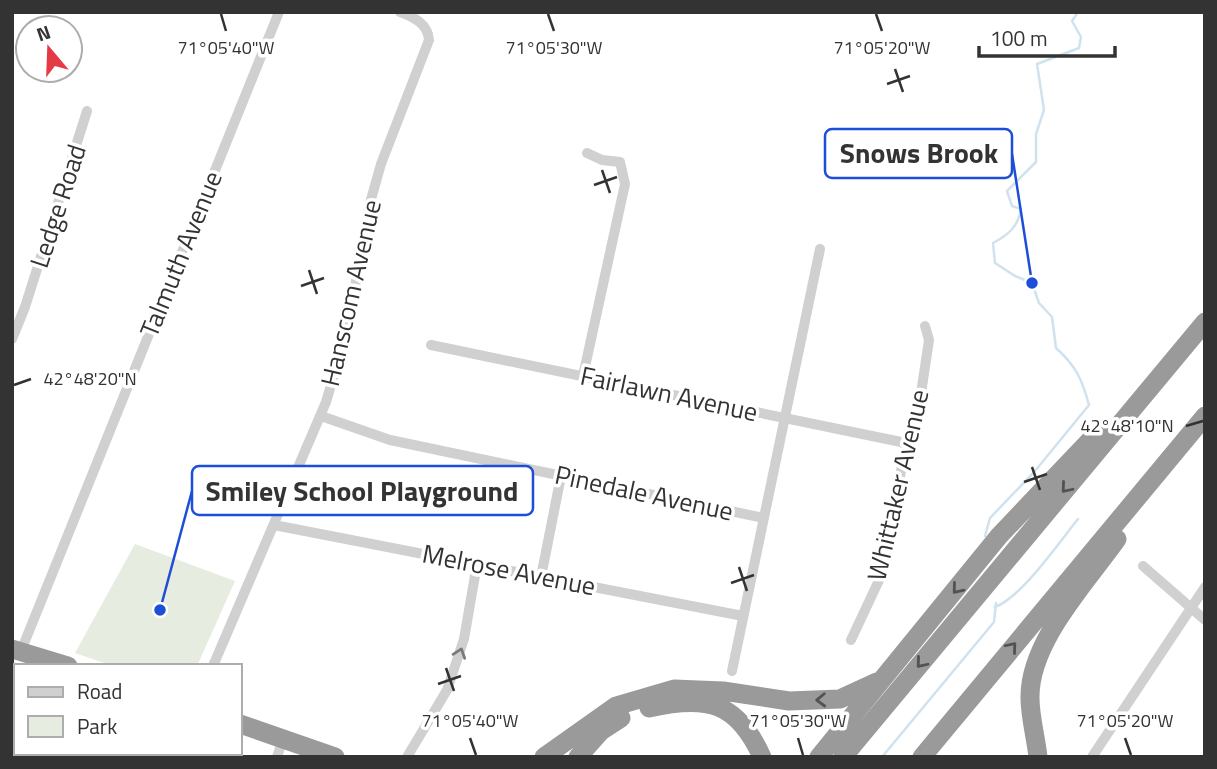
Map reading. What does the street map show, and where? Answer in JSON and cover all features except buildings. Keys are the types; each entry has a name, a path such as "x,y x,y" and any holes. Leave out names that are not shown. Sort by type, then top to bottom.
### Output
{"highway":[{"path":"843,757 1205,321"},
{"path":"819,757 999,536 1188,341"},
{"path":"922,757 1202,419"},
{"path":"1038,757 1030,697 1036,661 1056,624 1202,419"},
{"path":"16,650 62,664"},
{"path":"544,757 616,706 674,689 723,691 789,701 840,699 884,678"},
{"path":"578,757 601,731 622,717 650,707 696,701 718,706 738,717 752,734 762,757"},
{"path":"242,725 280,748 326,755"}],"street":[{"name":"Talmuth Avenue","path":"16,650 279,12"},
{"name":"Hanscom Avenue","path":"214,664 321,416 347,331 370,203 427,45 428,32 420,22 400,12"},
{"name":"Ledge Road","path":"12,339 30,294 88,111"},
{"path":"583,376 625,191 620,162 602,160 587,153"},
{"path":"732,671 820,249"},
{"name":"Whittaker Avenue","path":"851,640 881,576 906,443 919,407 929,341 925,326"},
{"name":"Fairlawn Avenue","path":"431,345 906,443"},
{"name":"Pinedale Avenue","path":"321,416 390,440 764,518"},
{"path":"541,577 561,476"},
{"name":"Melrose Avenue","path":"274,525 743,616"},
{"path":"407,757 447,690 464,639 477,564"},
{"path":"1143,566 1205,620"},
{"path":"1092,757 1205,587"}],"green space":[{"path":"135,544 235,581 198,664 107,664 75,653"}],"waterway":[{"path":"985,536 990,518 1035,471 1089,405 1077,374 1056,348 1052,317 1039,303 1032,283 995,263 993,243 1012,230 1020,215 1021,209 1012,206 1007,191 1036,162 1036,134 1044,110 1037,64 1079,48 1081,37 1072,21 1078,12"},
{"path":"995,607 1005,602 1028,581 1078,519"},
{"path":"882,757 994,622 996,603"}],"place":[{"name":"Snows Brook","path":"1032,283"},
{"name":"Smiley School Playground","path":"160,610"}]}
